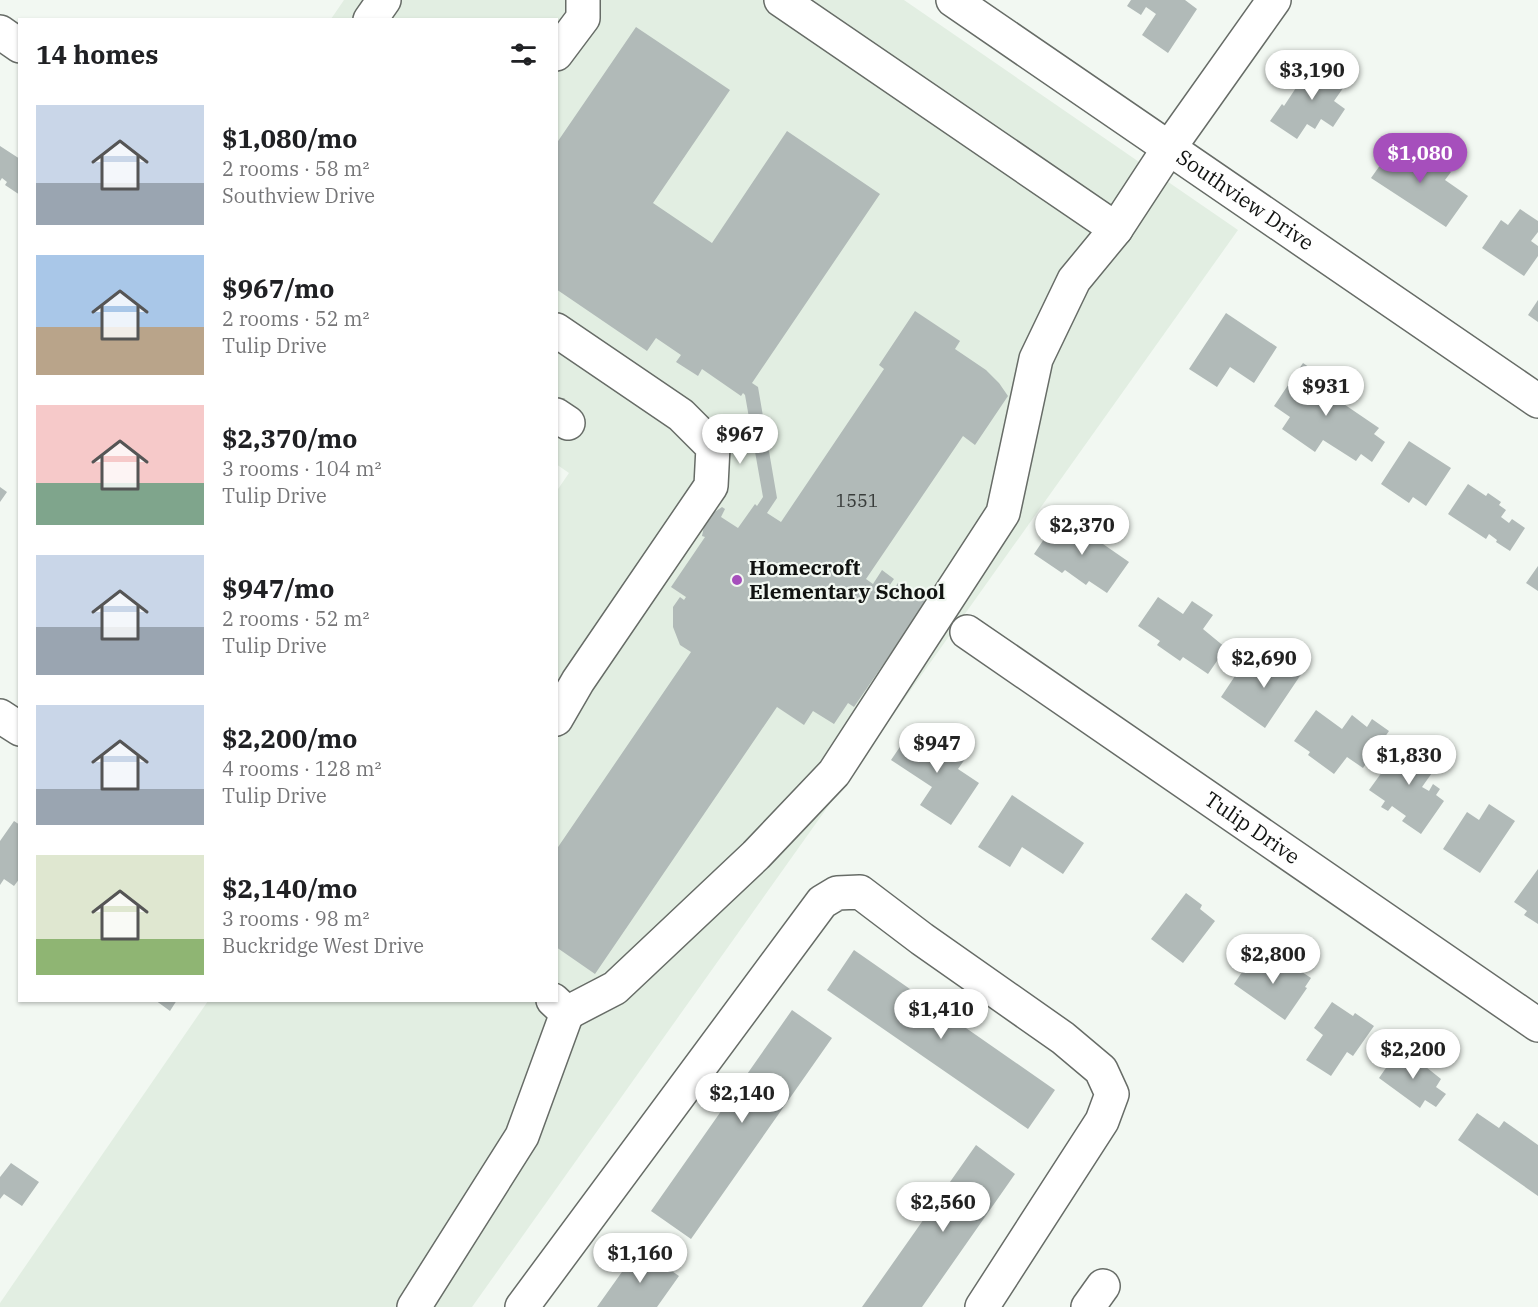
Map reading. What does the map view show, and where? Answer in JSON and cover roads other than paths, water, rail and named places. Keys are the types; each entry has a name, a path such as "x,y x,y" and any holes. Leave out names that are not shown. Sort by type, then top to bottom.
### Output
{"street":[{"path":"371,18 384,0"},
{"path":"558,51 583,18 583,0"},
{"path":"781,0 1116,229"},
{"name":"Southview Drive","path":"953,0 1538,401"},
{"path":"414,1307 522,1136 560,1007 615,988 756,855 834,773 1003,513 1036,359 1074,280 1116,229 1169,148 1274,0"},
{"path":"0,32 18,45"},
{"path":"558,331 681,415 713,447 711,486 578,681 558,716"},
{"name":"Tulip Drive","path":"967,632 1538,1025"},
{"path":"0,716 18,728"},
{"path":"522,1307 822,902 837,893 860,892 922,939 1063,1038 1101,1070 1112,1094 1102,1121 982,1307"}],"place":[{"name":"Homecroft Elementary School","path":"737,580"}]}
